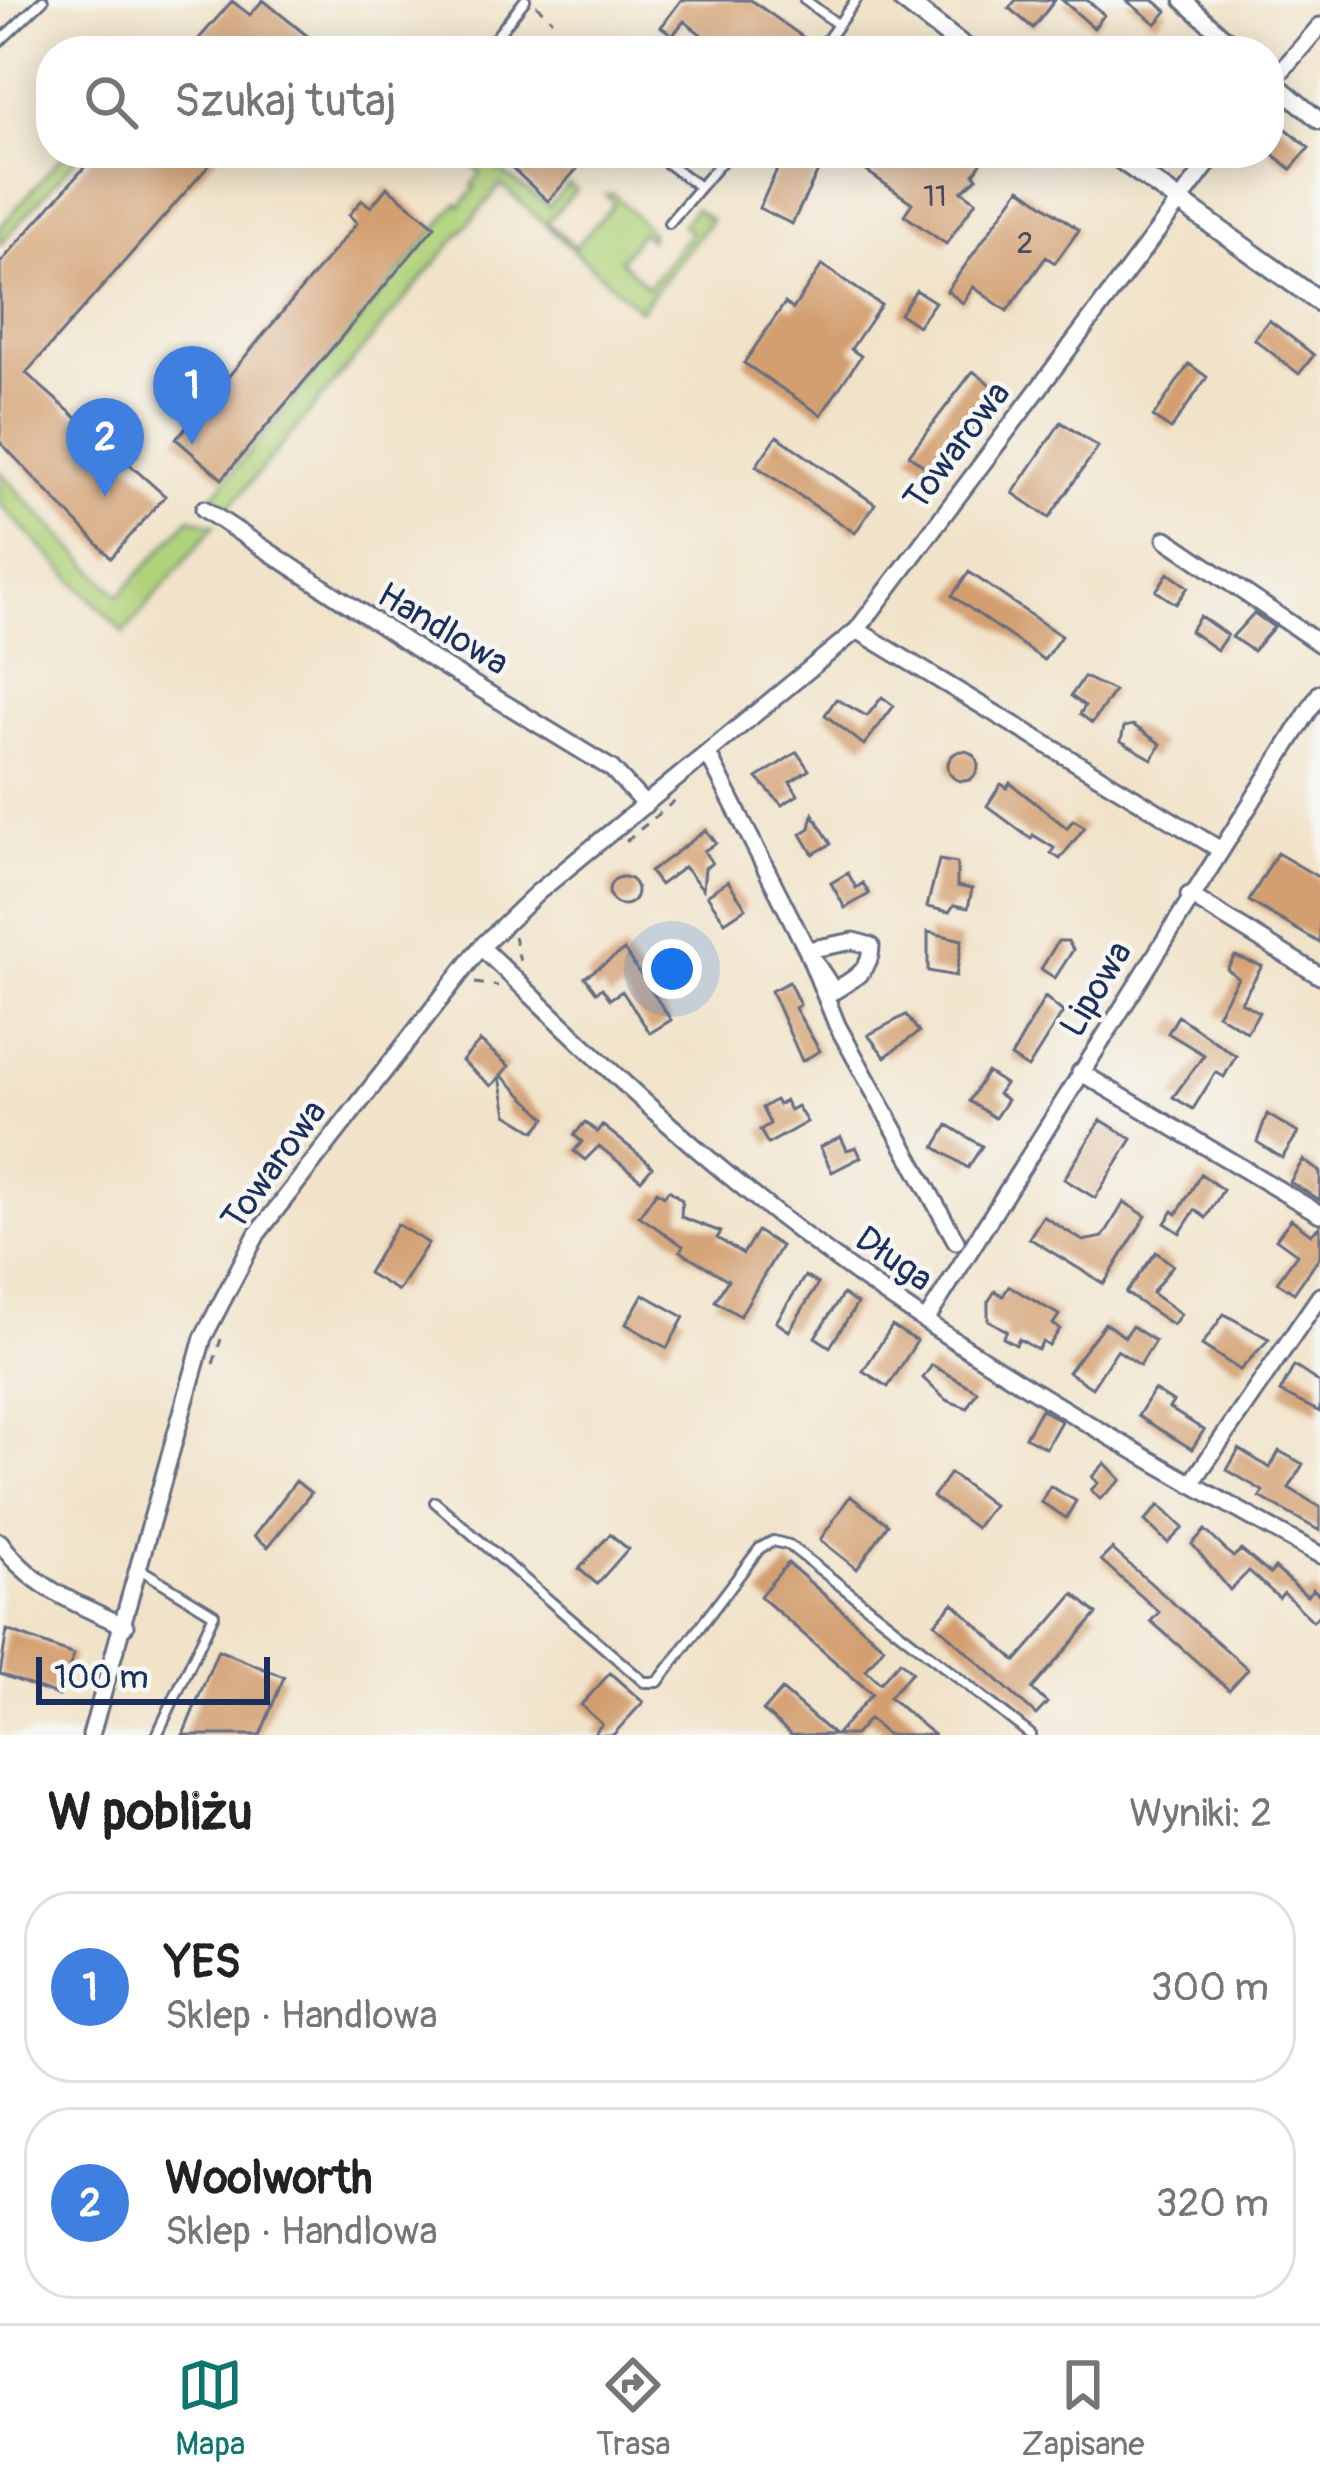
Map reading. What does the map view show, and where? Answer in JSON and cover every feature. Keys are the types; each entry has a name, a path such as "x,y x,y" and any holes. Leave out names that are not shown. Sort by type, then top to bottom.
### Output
{"street":[{"path":"903,0 950,36"},
{"path":"1183,0 1223,36"},
{"path":"1284,66 1320,26"},
{"path":"1284,92 1320,121"},
{"path":"1133,168 1320,302"},
{"name":"Towarowa","path":"91,1735 178,1417 226,1288 257,1234 481,947 537,893 857,631 1204,168"},
{"name":"Handlowa","path":"204,509 435,662 612,769 645,805"},
{"path":"1166,539 1320,644"},
{"path":"857,631 1219,849"},
{"name":"Lipowa","path":"927,1319 1320,693"},
{"path":"709,756 807,950 837,1024 956,1241"},
{"path":"1189,895 1320,976"},
{"name":"Długa","path":"481,947 724,1172 927,1319 1114,1442 1320,1555"},
{"path":"1081,1072 1320,1214"},
{"path":"1191,1484 1320,1296"},
{"path":"0,1542 13,1561 59,1597 124,1626"}],"lane":[{"path":"0,40 43,0"},
{"path":"497,36 528,0"},
{"path":"805,0 837,24"},
{"path":"829,36 856,0"},
{"path":"673,168 700,188"},
{"path":"669,223 675,223 717,168"},
{"path":"435,1502 644,1682 658,1682 760,1548 773,1541 789,1544 1030,1735"},
{"path":"139,1569 214,1614 157,1735"}],"path":[{"path":"528,0 552,20"},
{"path":"622,843 674,805 686,784"},
{"path":"464,988 477,982 496,989 520,963 513,936"},
{"path":"211,1372 224,1327"}],"green space":[{"path":"52,168 68,168 0,245 0,227"},
{"path":"475,168 496,168 549,206 569,184 576,190 547,222 575,247 614,204 606,195 614,194 651,232 650,239 641,232 620,260 648,287 691,232 682,225 695,208 711,220 640,310 501,185 228,509 212,497 457,203 461,206 481,173"},
{"path":"0,472 119,596 190,518 215,525 124,633 0,504"}],"building":[{"path":"263,0 307,36 201,36 232,1 250,15"},
{"path":"681,0 751,0 802,36 703,36 684,21 673,35 661,27"},
{"path":"1016,0 1055,0 1033,28 1009,8"},
{"path":"1062,0 1087,0 1104,15 1094,28"},
{"path":"1126,0 1153,0 1167,11 1156,24"},
{"path":"1284,127 1309,148 1291,169 1284,163"},
{"path":"84,168 207,168 26,373 165,496 111,558 0,442 0,263"},
{"path":"512,168 577,169 548,201"},
{"path":"778,168 820,168 792,224 759,208"},
{"path":"862,168 978,168 977,178 962,191 976,201 946,244 904,215 912,203"},
{"path":"387,187 435,226 222,479 176,439 357,223 349,215 362,200 371,207"},
{"path":"1020,188 1079,230 1055,263 1046,257 1007,311 973,287 963,303 947,291"},
{"path":"822,265 881,305 851,349 861,356 821,415 744,363 785,303 793,309"},
{"path":"916,290 935,302 918,326 900,314"},
{"path":"1269,320 1314,355 1299,374 1254,339"},
{"path":"1189,364 1207,377 1171,429 1153,417"},
{"path":"973,371 1001,393 937,476 909,455"},
{"path":"1061,422 1098,447 1049,518 1013,493"},
{"path":"777,436 875,504 855,533 756,466"},
{"path":"969,572 1061,636 1044,660 952,596"},
{"path":"1168,573 1188,587 1176,604 1156,591"},
{"path":"1254,613 1274,627 1253,651 1232,637"},
{"path":"1200,616 1227,635 1217,650 1190,631"},
{"path":"1084,677 1114,691 1092,723 1080,714 1085,706 1071,696"},
{"path":"882,697 894,706 864,745 825,715 836,699 867,716"},
{"path":"1133,725 1161,744 1152,759 1121,741 1124,727"},
{"path":"963,751 978,766 963,781 948,766"},
{"path":"797,752 809,770 790,782 798,795 782,805 757,778"},
{"path":"1010,783 1067,828 1073,820 1085,827 1060,859 1051,853 1054,848 1033,835 1031,839 987,806 1001,784 1007,788"},
{"path":"813,814 831,844 813,854 801,834 810,828"},
{"path":"706,830 716,843 704,851 712,863 705,868 703,889 684,867 660,885 650,872"},
{"path":"1277,853 1320,878 1320,943 1249,901"},
{"path":"939,860 957,863 957,886 972,889 968,908 954,905 949,912 927,907"},
{"path":"848,873 856,888 863,883 869,894 845,908 831,883"},
{"path":"623,877 633,881 637,891 633,901 623,905 613,901 609,891 613,881"},
{"path":"728,881 746,908 725,922 707,895"},
{"path":"928,932 962,940 956,976 928,971"},
{"path":"1058,941 1068,941 1073,950 1055,978 1041,969"},
{"path":"624,950 671,1020 650,1033 622,991 610,999 602,988 596,992 585,977"},
{"path":"1235,956 1262,966 1241,1002 1259,1012 1247,1032 1217,1014 1238,978 1227,969"},
{"path":"789,982 800,1005 795,1008 820,1051 802,1061 771,991"},
{"path":"1045,997 1063,1012 1028,1068 1011,1057"},
{"path":"906,1015 919,1032 885,1057 868,1035"},
{"path":"1178,1016 1236,1056 1224,1077 1216,1072 1193,1109 1173,1097 1204,1055 1168,1033"},
{"path":"480,1041 509,1066 501,1075 546,1118 535,1131 507,1114 500,1077 491,1086 462,1061"},
{"path":"987,1072 1005,1084 998,1094 1007,1100 995,1118 969,1101"},
{"path":"775,1100 778,1105 785,1101 790,1110 797,1106 807,1122 768,1144 760,1130 770,1124 762,1108"},
{"path":"1267,1114 1298,1133 1282,1158 1257,1142"},
{"path":"1101,1120 1132,1139 1095,1198 1064,1179"},
{"path":"585,1122 597,1132 602,1125 652,1167 641,1180 599,1146 585,1160 574,1151 582,1142 574,1135"},
{"path":"948,1125 982,1146 968,1168 935,1147"},
{"path":"841,1137 847,1150 856,1147 861,1157 832,1172 820,1147"},
{"path":"1303,1160 1320,1172 1320,1200 1290,1182"},
{"path":"1201,1174 1223,1190 1206,1218 1195,1210 1180,1233 1165,1223 1173,1211 1177,1214"},
{"path":"669,1190 682,1200 681,1217 721,1232 717,1238 743,1254 757,1231 781,1246 740,1316 715,1301 728,1280 680,1251 683,1246 639,1216 657,1191 664,1196"},
{"path":"1124,1202 1146,1216 1104,1284 1029,1238 1043,1216 1083,1241 1103,1237"},
{"path":"1291,1219 1311,1234 1320,1226 1320,1256 1294,1293 1277,1282 1297,1254 1276,1239"},
{"path":"397,1224 428,1243 398,1291 368,1273"},
{"path":"1156,1252 1173,1265 1152,1293 1181,1314 1173,1325 1126,1293"},
{"path":"805,1276 818,1284 789,1331 776,1322"},
{"path":"1009,1286 1059,1315 1053,1324 1060,1329 1049,1346 1043,1342 1038,1350 1019,1339 1016,1345 1003,1338 1007,1331 988,1320 988,1302 995,1291 1003,1296"},
{"path":"643,1294 684,1317 667,1348 626,1324"},
{"path":"843,1294 857,1304 830,1347 815,1337"},
{"path":"1224,1314 1269,1339 1240,1370 1202,1345"},
{"path":"1105,1323 1125,1337 1132,1326 1155,1341 1140,1365 1117,1350 1092,1388 1068,1372"},
{"path":"892,1326 917,1341 888,1387 863,1371"},
{"path":"932,1365 977,1391 967,1408 946,1400 923,1378"},
{"path":"1294,1366 1320,1383 1320,1412 1280,1392"},
{"path":"1154,1390 1173,1402 1169,1408 1204,1430 1192,1449 1138,1416"},
{"path":"1041,1409 1061,1421 1046,1448 1025,1437"},
{"path":"1239,1449 1270,1468 1279,1451 1303,1464 1289,1488 1320,1507 1320,1531 1260,1497 1263,1491 1227,1470"},
{"path":"1105,1463 1121,1480 1100,1499 1091,1490 1098,1483 1092,1477"},
{"path":"950,1473 993,1505 976,1528 933,1497"},
{"path":"296,1481 311,1493 268,1547 254,1536"},
{"path":"1050,1486 1076,1501 1066,1518 1041,1502"},
{"path":"850,1496 888,1524 857,1569 820,1540"},
{"path":"1159,1505 1183,1528 1168,1543 1145,1521"},
{"path":"1205,1530 1233,1557 1241,1550 1270,1574 1275,1568 1307,1596 1313,1589 1320,1595 1320,1614 1313,1621 1284,1593 1279,1598 1249,1571 1230,1590 1192,1544"},
{"path":"610,1534 628,1549 597,1584 579,1569"},
{"path":"1112,1549 1248,1669 1229,1690 1151,1621 1159,1612 1101,1560"},
{"path":"788,1563 884,1647 866,1670 880,1683 900,1661 912,1672 889,1697 934,1735 887,1735 869,1719 855,1735 836,1735 872,1694 760,1596"},
{"path":"1074,1594 1097,1614 1032,1689 1047,1703 1036,1715 935,1623 953,1603 1016,1661"},
{"path":"7,1630 74,1655 59,1696 0,1674"},
{"path":"218,1650 284,1677 260,1735 183,1735"},
{"path":"610,1673 643,1702 613,1735 593,1735 602,1724 581,1705"},
{"path":"782,1690 834,1735 791,1735 763,1711"}],"place":[{"name":"YES","path":"192,445"},
{"name":"Woolworth","path":"105,497"}]}
